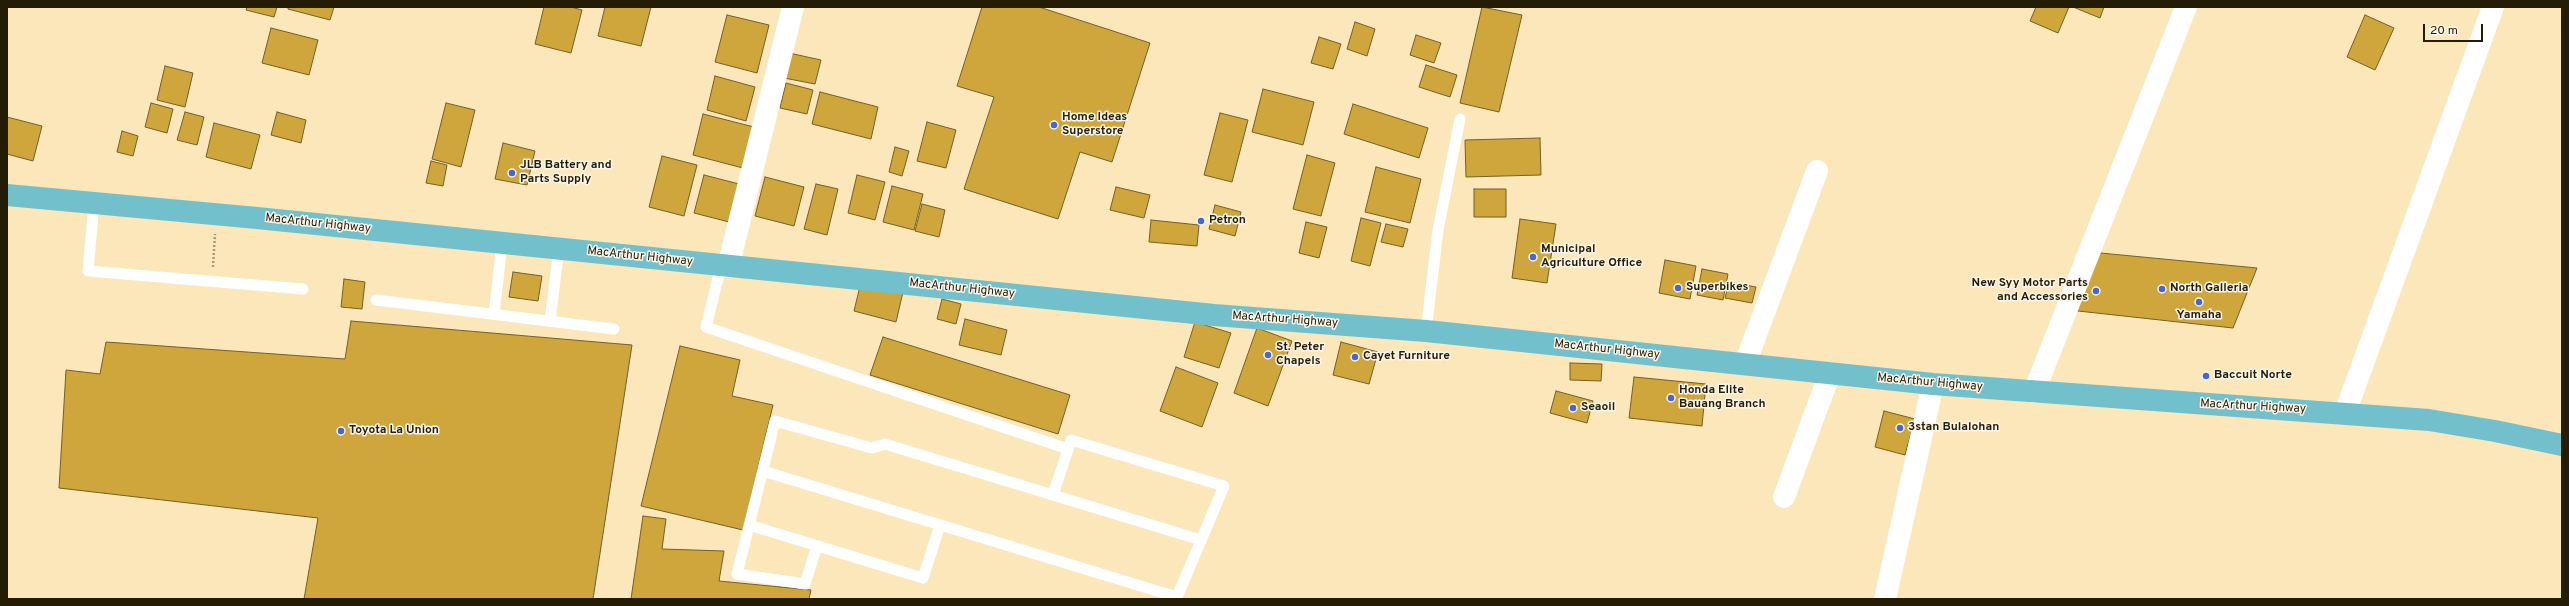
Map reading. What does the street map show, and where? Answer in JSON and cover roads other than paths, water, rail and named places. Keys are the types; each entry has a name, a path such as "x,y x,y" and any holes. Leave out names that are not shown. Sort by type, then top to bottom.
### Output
{"highway":[{"name":"MacArthur Highway","path":"7,195 502,244 559,248 1214,315 1426,331 1933,384 2429,420 2495,430 2556,444"}],"street":[{"path":"725,266 793,7"},
{"path":"2034,392 2186,7"},
{"path":"2346,413 2493,7"},
{"path":"1745,364 1817,171"},
{"path":"1784,497 1830,373"},
{"path":"1885,599 1933,384"}],"lane":[{"path":"1426,331 1438,230 1460,119"},
{"path":"94,203 88,271 303,289"},
{"path":"494,314 502,244"},
{"path":"550,321 559,248"},
{"path":"725,266 706,327 1068,448"},
{"path":"376,300 614,329"},
{"path":"817,546 805,584 737,574 775,421 872,448 885,444 1201,540"},
{"path":"763,471 1177,597 1224,486 1071,440 1053,496"},
{"path":"749,525 923,578 940,525"}],"place":[{"name":"Home Ideas Superstore","path":"1054,125"},
{"name":"JLB Battery and Parts Supply","path":"512,173"},
{"name":"Petron","path":"1201,221"},
{"name":"Municipal Agriculture Office","path":"1533,257"},
{"name":"Superbikes","path":"1678,288"},
{"name":"North Galleria","path":"2162,289"},
{"name":"New Syy Motor Parts and Accessories","path":"2096,291"},
{"name":"Yamaha","path":"2199,302"},
{"name":"St. Peter Chapels","path":"1268,355"},
{"name":"Cayet Furniture","path":"1355,357"},
{"name":"Baccuit Norte","path":"2206,376"},
{"name":"Honda Elite Bauang Branch","path":"1671,398"},
{"name":"Seaoil","path":"1573,408"},
{"name":"3stan Bulalohan","path":"1900,428"},
{"name":"Toyota La Union","path":"341,431"}]}
